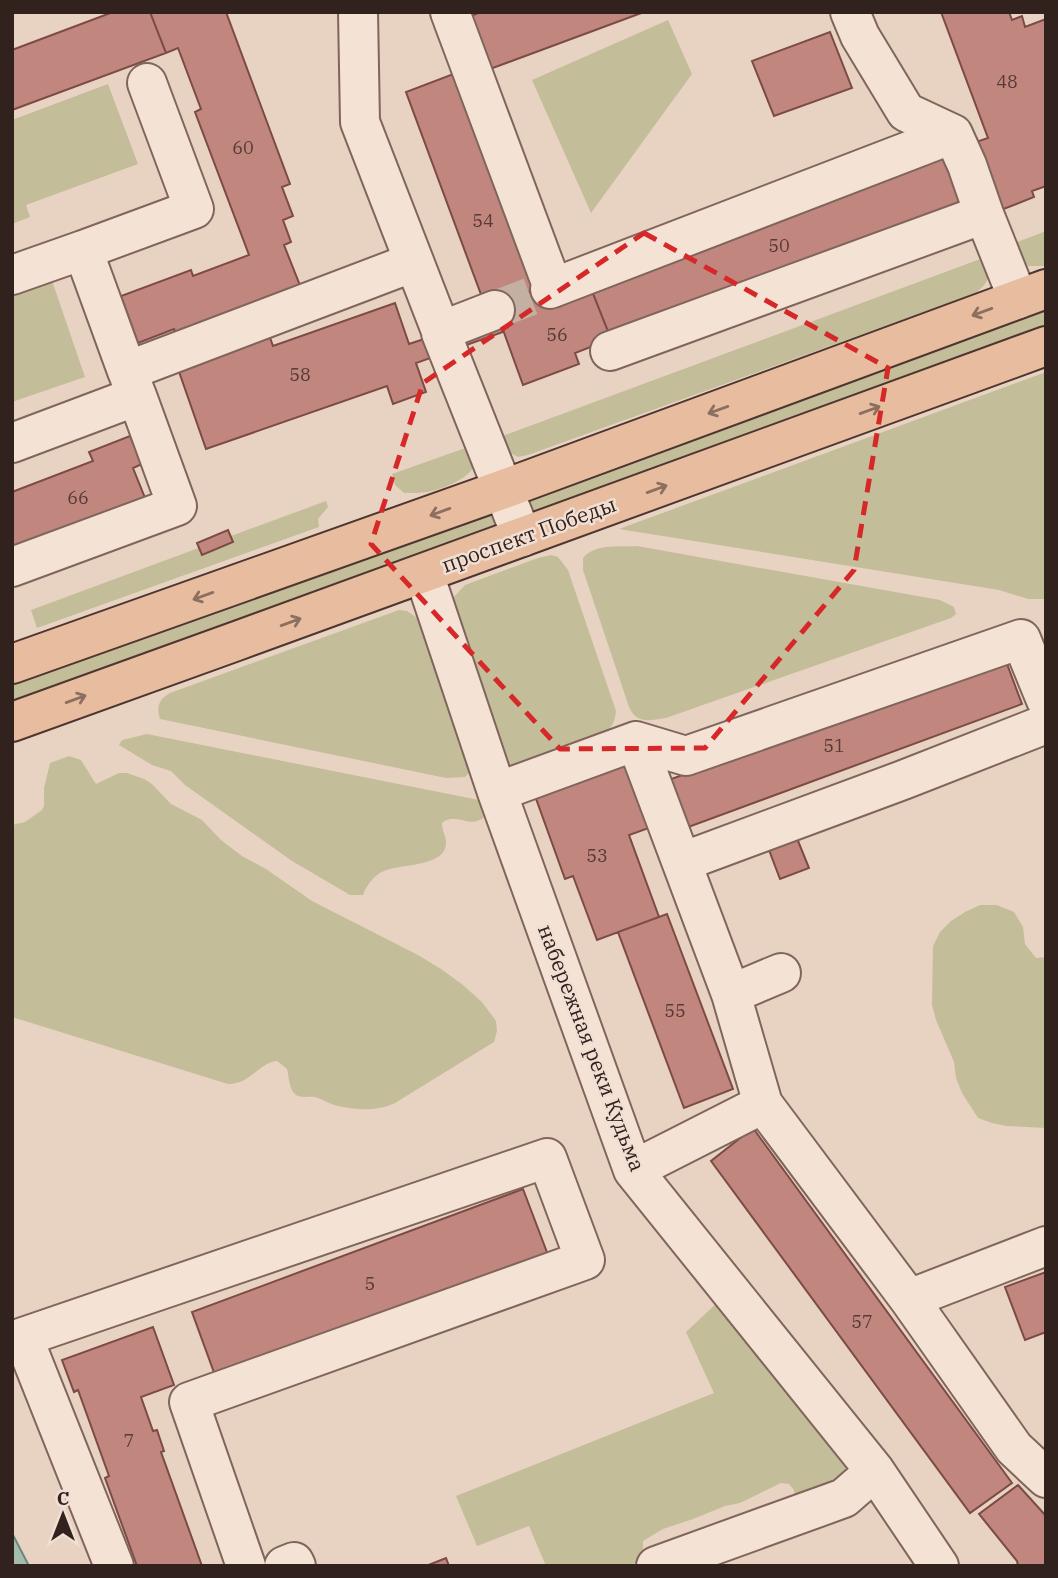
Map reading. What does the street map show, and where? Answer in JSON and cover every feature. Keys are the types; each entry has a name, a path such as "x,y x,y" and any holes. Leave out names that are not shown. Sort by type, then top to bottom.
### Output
{"main road":[{"path":"12,664 504,489 1032,294"},
{"name":"проспект Победы","path":"12,722 1046,346"}],"street":[{"path":"358,12 360,122 522,537"},
{"path":"450,12 552,288 953,134"},
{"path":"850,12 860,36 906,112 953,134 984,214 1032,294"},
{"path":"12,275 194,209 147,83"},
{"path":"610,351 984,214"},
{"path":"12,567 177,506 83,250"},
{"path":"12,443 132,383 414,262"},
{"path":"442,331 495,310"},
{"name":"набережная реки Кудьма","path":"424,574 497,792 633,1170 875,1471 939,1566"},
{"path":"497,792 635,741 686,756 1021,639 1046,700"},
{"path":"682,862 1046,724"},
{"path":"635,741 731,994 763,1104 909,1299 1030,1442 1046,1478"},
{"path":"731,994 781,973"},
{"path":"633,1170 763,1104"},
{"path":"114,1566 23,1337 547,1158 586,1260 189,1402 246,1566"},
{"path":"909,1299 1046,1246"},
{"path":"656,1566 844,1498 875,1471"},
{"path":"284,1566 294,1562 296,1566"}],"highlighted area":[{"path":"644,233 888,368 854,570 705,748 560,749 371,544 423,383"}],"shaded area":[{"path":"668,20 692,74 591,213 532,80"},
{"path":"108,84 138,164 26,205 30,217 12,224 12,120"},
{"path":"1046,231 1046,266 1028,266 1007,246"},
{"path":"983,258 990,272 984,285 974,294 528,455 518,457 509,452 500,437"},
{"path":"49,272 85,377 12,402 12,284"},
{"path":"1046,308 1046,328 540,512 532,510 529,502 535,495"},
{"path":"1046,372 1046,599 1028,599 999,590 619,529"},
{"path":"471,446 472,469 459,481 421,493 404,493 395,485 392,474"},
{"path":"326,501 328,507 318,519 319,527 37,628 31,610"},
{"path":"490,511 505,523 12,702 12,681"},
{"path":"637,546 940,600 954,607 956,614 666,718 644,720 636,717 629,707 583,570 583,558 594,550"},
{"path":"551,555 558,557 568,570 616,711 615,717 608,730 515,764 505,765 449,611 453,598 465,585"},
{"path":"399,610 407,611 422,621 473,769 465,777 446,778 160,719 159,704 170,693"},
{"path":"147,734 484,801 486,815 475,822 453,819 442,823 446,844 438,857 384,871 371,881 363,895 350,895 292,861 185,785 171,771 152,765 119,745 122,740"},
{"path":"69,756 81,760 96,784 119,773 144,779 171,804 202,820 221,840 242,856 312,901 441,969 482,1002 496,1021 494,1042 395,1103 380,1108 357,1109 334,1105 315,1097 296,1095 291,1087 287,1069 277,1061 265,1065 243,1081 228,1084 12,1017 12,825 25,822 42,810 50,763"},
{"path":"980,905 997,905 1014,912 1023,927 1025,944 1036,958 1046,957 1046,1128 1006,1126 978,1118 962,1093 954,1062 936,1020 932,1005 933,946 940,932 951,921"},
{"path":"719,1301 843,1460 845,1473 839,1485 795,1497 789,1484 781,1483 740,1503 663,1529 643,1541 647,1559 627,1566 546,1566 529,1526 477,1546 456,1496 714,1393 686,1332"},
{"path":"12,1533 29,1566 12,1566"}],"building":[{"path":"113,12 150,12 166,53 12,110 12,50"},
{"path":"150,12 226,12 290,184 282,187 293,216 283,220 291,242 284,245 301,288 177,335 174,329 138,343 121,296 191,270 193,276 249,255 195,112 201,109 178,48 166,53"},
{"path":"481,12 644,12 482,72 463,19"},
{"path":"941,12 1009,12 1012,20 1022,16 1025,27 1046,19 1046,186 1032,191 1034,197 1001,210 976,142 988,138"},
{"path":"830,32 852,88 774,116 752,61"},
{"path":"456,73 537,289 486,308 406,92"},
{"path":"949,151 969,206 611,339 590,286"},
{"path":"548,285 590,286 611,339 575,353 579,364 523,385 494,305"},
{"path":"395,303 409,344 497,315 503,332 416,363 426,392 393,404 387,386 206,449 176,363 268,332 273,346"},
{"path":"130,436 142,464 133,468 147,503 12,555 12,492 93,461 89,452"},
{"path":"228,530 233,542 202,555 197,543"},
{"path":"1004,656 1022,704 664,836 647,788"},
{"path":"635,756 660,824 629,835 659,917 597,940 573,876 565,879 534,793"},
{"path":"794,831 809,868 780,879 766,842"},
{"path":"667,914 733,1089 684,1108 618,932"},
{"path":"753,1128 1012,1483 970,1513 711,1161"},
{"path":"523,1189 548,1255 216,1378 192,1312"},
{"path":"1046,1272 1046,1332 1025,1340 1005,1287"},
{"path":"153,1327 174,1385 141,1397 153,1431 157,1430 164,1451 161,1452 202,1566 137,1566 105,1478 109,1476 78,1390 74,1392 62,1360"},
{"path":"1018,1485 1046,1516 1046,1566 1018,1566 1017,1561 979,1514"},
{"path":"446,1558 449,1566 426,1566"}],"tunnel":[{"path":"495,310 550,289"}]}
